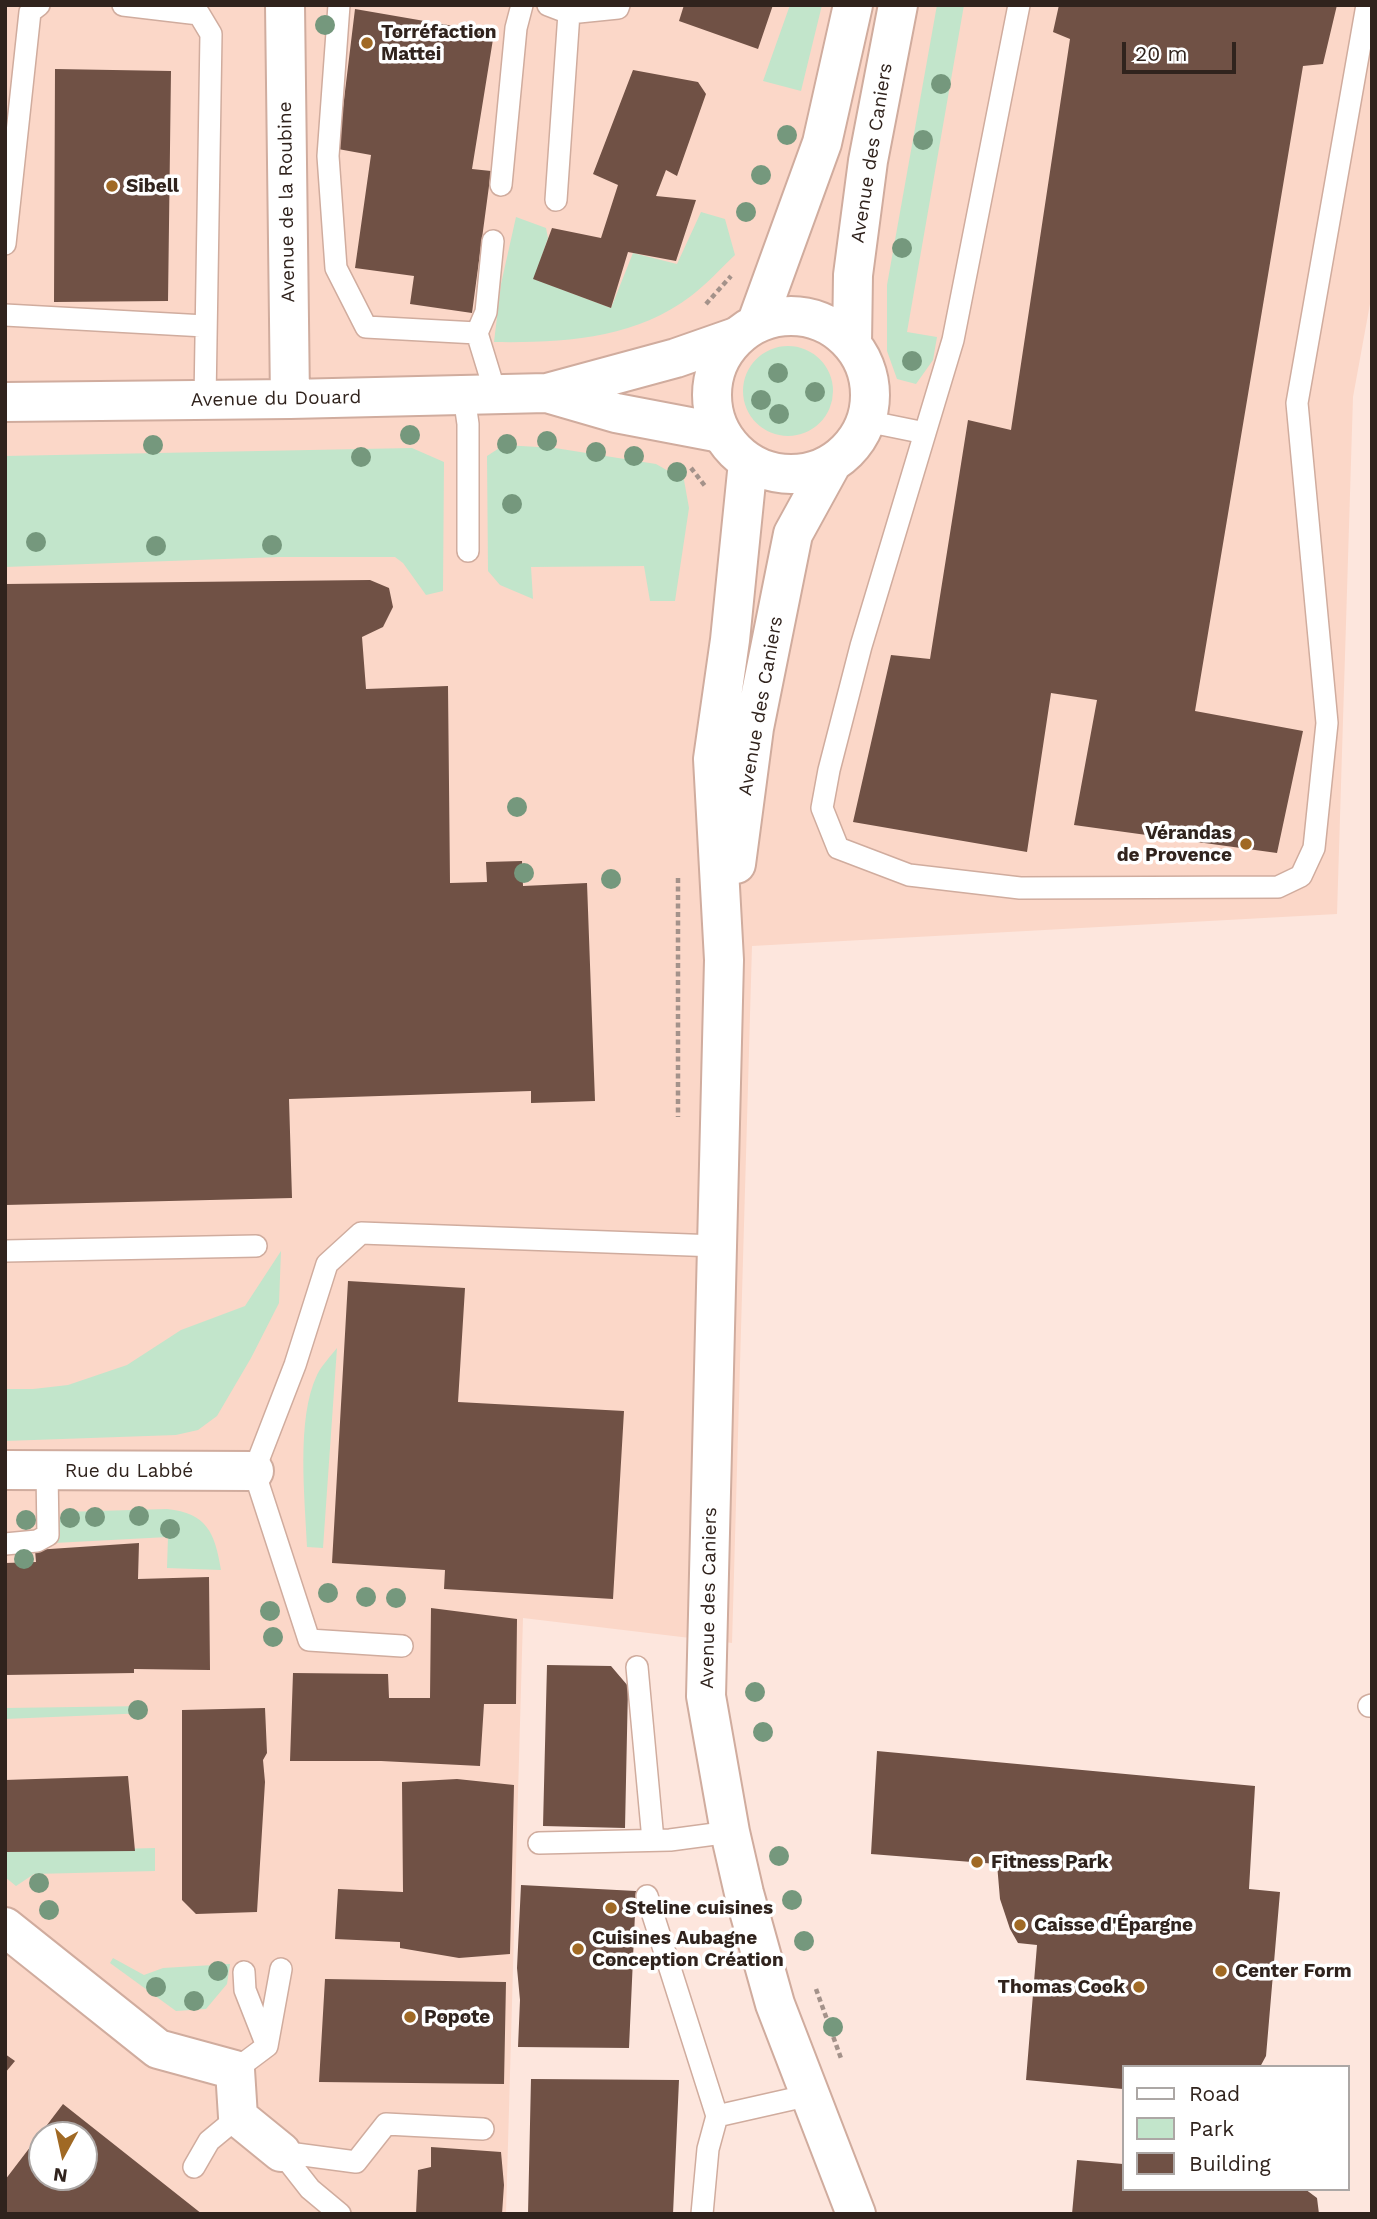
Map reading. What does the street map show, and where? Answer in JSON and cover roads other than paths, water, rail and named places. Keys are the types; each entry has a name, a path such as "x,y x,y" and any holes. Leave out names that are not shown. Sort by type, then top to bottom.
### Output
{"street":[{"name":"Avenue de la Roubine","path":"285,5 290,399"},
{"path":"747,330 822,143 853,5"},
{"name":"Avenue des Caniers","path":"852,344 853,275 868,160 898,5"},
{"path":"783,316 808,317 832,327 852,344 866,368 870,394 866,421 852,445 832,463 811,471 790,474 768,471 748,462 733,449 721,433 712,408 712,382 723,353 747,330 783,316"},
{"name":"Avenue du Douard","path":"5,402 547,393 677,358 747,330"},
{"name":"Avenue du Douard","path":"547,393 616,413 721,433"},
{"name":"Avenue des Caniers","path":"748,462 730,640 713,759 724,960 706,1696 730,1832 775,2004 856,2214"},
{"name":"Avenue des Caniers","path":"724,960 754,728 793,534 832,463"},
{"name":"Rue du Labbé","path":"5,1470 254,1471"},
{"path":"5,1927 158,2049 235,2070 238,2117 281,2152"}],"lane":[{"path":"5,244 30,12 39,5"},
{"path":"123,5 199,14 211,34 205,400"},
{"path":"340,5 328,156 336,268 366,327 477,333"},
{"path":"501,185 516,28 522,5"},
{"path":"548,5 569,13 618,8 619,5"},
{"path":"1019,5 953,340 860,646 821,808 838,848 909,875 1020,888 1278,887 1301,876 1314,848 1327,723 1297,402 1367,5"},
{"path":"556,200 569,13"},
{"path":"468,551 468,424 480,396 477,333 486,312 493,241"},
{"path":"5,315 205,326"},
{"path":"866,421 925,433"},
{"path":"402,1646 309,1640 254,1471 295,1365 327,1264 361,1233 717,1246"},
{"path":"5,1251 256,1246"},
{"path":"5,1544 37,1541 48,1535 47,1471"},
{"path":"637,1667 653,1840"},
{"path":"538,1843 653,1840 730,1832"},
{"path":"647,1896 717,2116 708,2149 702,2214"},
{"path":"235,2070 267,2046 281,1969"},
{"path":"244,1972 245,1990 267,2046"},
{"path":"717,2116 810,2095"},
{"path":"194,2167 209,2141 238,2117"},
{"path":"281,2152 356,2162 386,2124 484,2129"},
{"path":"281,2152 310,2189 340,2214"}],"place":[{"name":"Torréfaction Mattei","path":"367,43"},
{"name":"Sibell","path":"112,186"},
{"name":"Vérandas de Provence","path":"1246,844"},
{"name":"Fitness Park","path":"977,1862"},
{"name":"Steline cuisines","path":"611,1908"},
{"name":"Caisse d'Épargne","path":"1020,1925"},
{"name":"Cuisines Aubagne Conception Création","path":"578,1949"},
{"name":"Center Form","path":"1221,1971"},
{"name":"Thomas Cook","path":"1139,1987"},
{"name":"Popote","path":"410,2017"}]}
